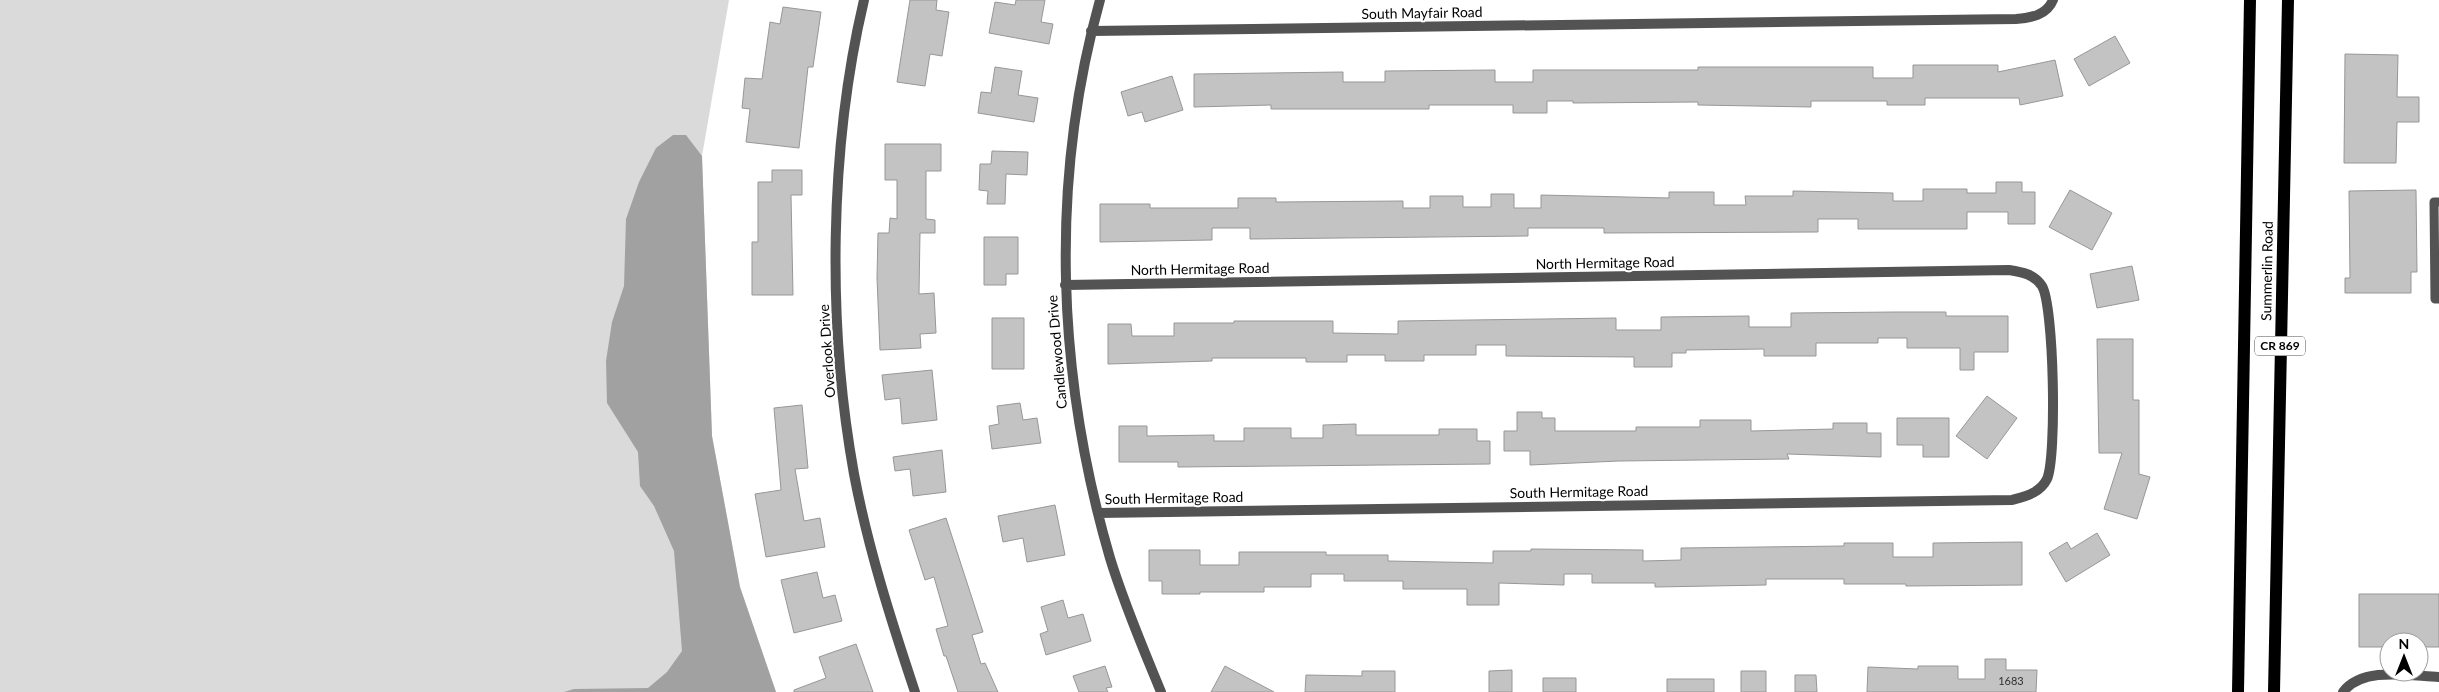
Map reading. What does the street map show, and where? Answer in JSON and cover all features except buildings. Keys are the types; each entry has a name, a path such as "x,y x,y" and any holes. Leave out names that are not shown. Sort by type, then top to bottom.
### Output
{"main road":[{"name":"Summerlin Road","path":"2238,692 2250,0"},
{"name":"Summerlin Road","path":"2274,692 2288,0"}],"street":[{"name":"Overlook Drive","path":"864,0 857,28 838,184 836,258 840,350 854,473 869,542 892,624 915,692"},
{"name":"Candlewood Drive","path":"1100,0 1091,31 1079,89 1066,213 1065,285 1072,387 1079,430 1098,513 1124,599 1161,692"},
{"name":"South Mayfair Road","path":"1091,31 2016,19 2034,17 2052,4"},
{"name":"North Hermitage Road","path":"1065,285 2009,270 2028,273 2042,287 2050,326 2054,443 2049,473"},
{"name":"South Hermitage Road","path":"1098,513 2012,500 2032,494 2046,480 2049,473"},
{"path":"2343,692 2362,678 2379,676 2439,677"}],"lane":[{"path":"2439,202 2434,202 2435,299 2439,299"}],"shaded area":[{"path":"0,0 729,0 702,156 712,436 740,587 776,692 0,692"},
{"path":"673,135 686,135 702,156 712,436 740,587 776,692 564,692 574,689 648,688 667,672 682,651 674,551 654,506 640,486 638,452 607,403 606,361 612,322 624,286 626,219 639,182 656,148"}]}
